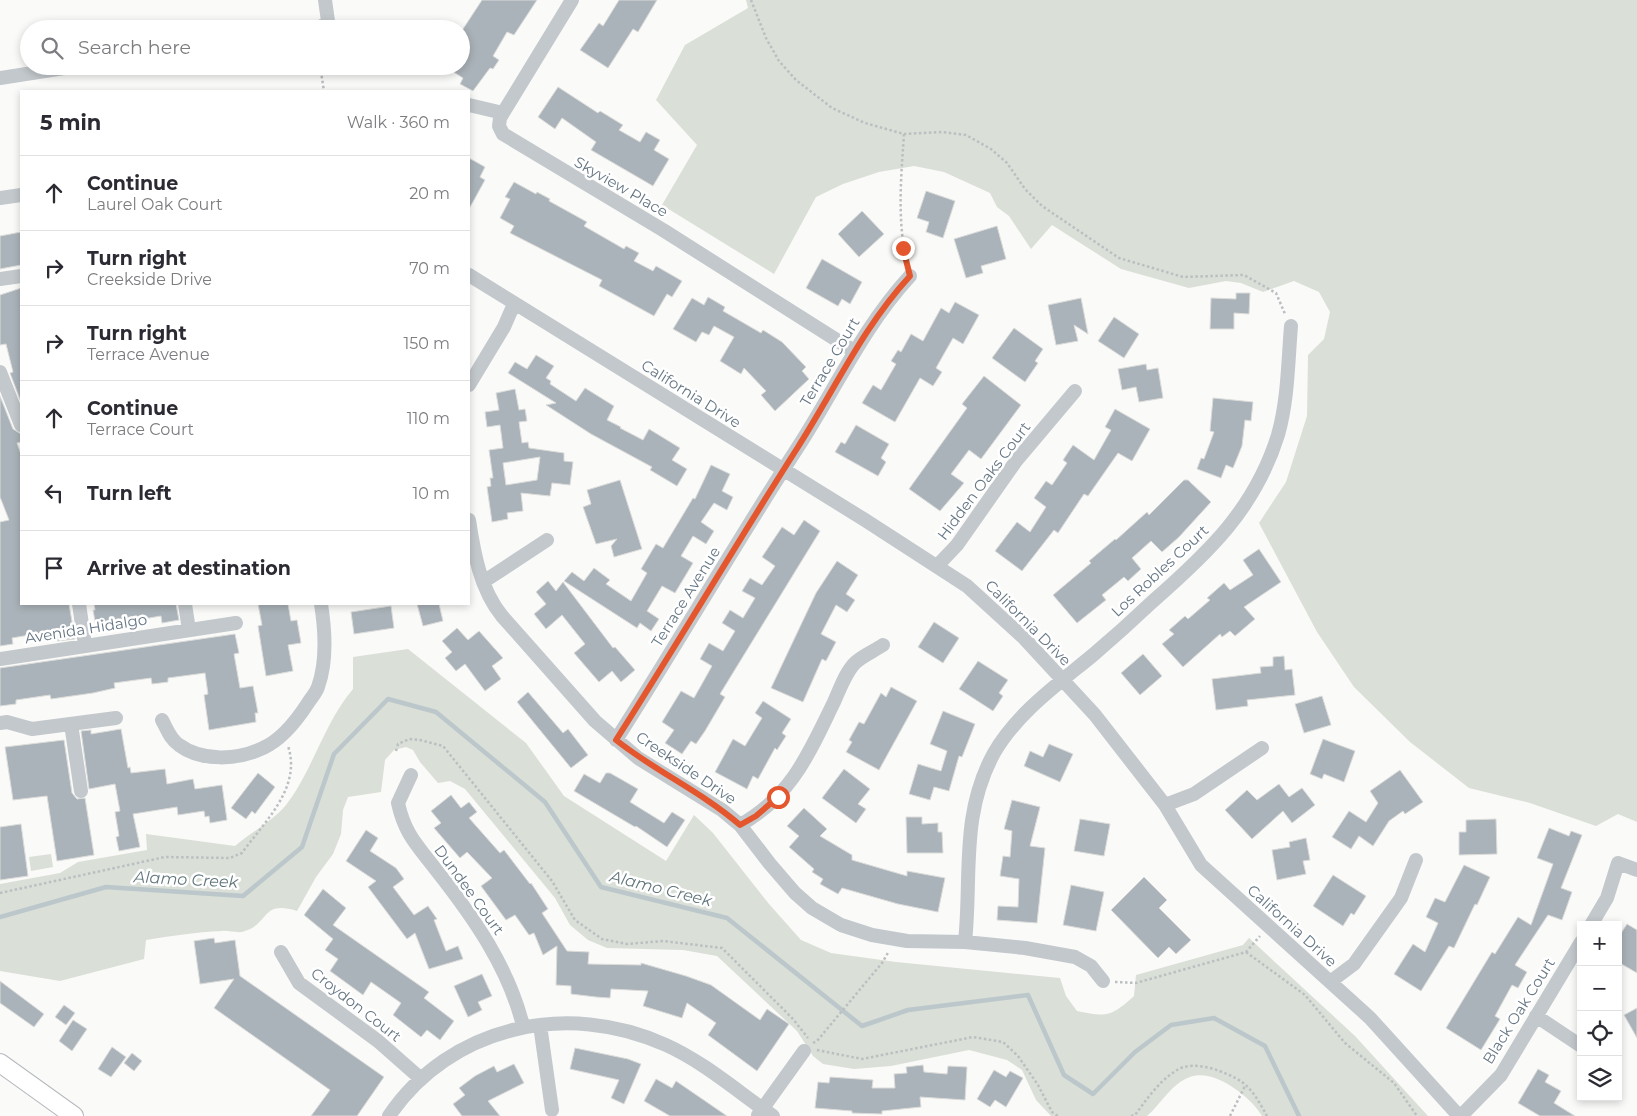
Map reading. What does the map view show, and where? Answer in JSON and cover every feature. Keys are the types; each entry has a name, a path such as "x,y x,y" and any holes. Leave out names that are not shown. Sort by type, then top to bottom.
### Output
{"main road":[{"path":"0,1063 74,1116"}],"street":[{"path":"324,20 325,0"},
{"path":"470,105 502,113 572,0"},
{"path":"0,78 20,75"},
{"name":"Skyview Place","path":"502,113 499,126 506,137 663,230 854,351"},
{"path":"0,198 20,195"},
{"path":"0,279 20,276"},
{"name":"California Drive","path":"470,276 967,586 1023,637 1094,715 1165,805 1201,865 1267,927 1370,1018 1460,1116"},
{"name":"Terrace Court","path":"783,470 854,351 886,302 910,276"},
{"path":"470,383 504,327 514,304"},
{"name":"Los Robles Court","path":"965,942 969,827 977,793 994,754 1014,726 1062,679 1093,655 1207,553 1250,498 1272,453 1278,433 1285,400 1291,326"},
{"path":"0,372 20,422"},
{"name":"Hidden Oaks Court","path":"937,566 957,545 1016,461 1075,391"},
{"name":"Terrace Avenue","path":"616,740 783,470"},
{"name":"Creekside Drive","path":"470,526 474,550 483,582 492,604 595,721 638,758 722,810 740,825 795,893 812,908 841,925 872,935 948,944 965,942 1025,948 1075,957 1091,966 1104,981"},
{"path":"483,582 548,540"},
{"path":"79,605 85,645"},
{"path":"185,605 189,630"},
{"path":"162,720 171,737 178,745 194,754 217,757 238,756 263,748 284,733 318,688 323,663 321,605"},
{"name":"Avenida Hidalgo","path":"0,659 236,623"},
{"path":"740,825 756,816 778,797 801,769 845,679 856,662 883,645"},
{"path":"0,723 7,722 32,729 116,718"},
{"path":"71,724 82,791"},
{"path":"1165,805 1194,794 1262,748"},
{"name":"Dundee Court","path":"411,775 398,803 412,840 437,871 493,950 510,986 523,1026"},
{"path":"1330,982 1354,964 1402,898 1416,860"},
{"path":"1593,921 1607,898 1618,863 1637,870"},
{"name":"Black Oak Court","path":"1460,1116 1500,1075 1577,949"},
{"name":"Croydon Court","path":"281,952 299,983 378,1041 420,1078"},
{"path":"1536,1016 1577,1043"},
{"path":"389,1116 403,1095 420,1078 442,1061 472,1044 498,1033 523,1026 574,1023 617,1028 645,1036 691,1059 764,1114 804,1051"},
{"path":"540,1025 552,1110"}],"path":[{"path":"751,0 766,38 779,61 796,80 832,108 865,123 904,134 942,132 966,135 991,149 1007,163 1025,189 1042,206 1118,258 1183,277 1244,275 1276,293 1291,326"},
{"path":"321,75 324,90"},
{"path":"904,134 899,200 902,243 910,276"},
{"path":"0,893 165,858 230,858 242,853 287,790 290,782 290,751 284,733"},
{"path":"396,751 398,744 408,739 443,746 552,881 575,920 602,939 627,944 663,941 722,948 794,1019 817,1050 862,1059 922,1049 973,1037 1003,1042 1018,1056 1038,1085 1052,1112 1058,1116"},
{"path":"1104,981 1136,983 1246,952 1267,927"},
{"path":"817,1041 882,963 896,939"},
{"path":"1246,952 1305,995 1346,1043 1394,1083 1417,1116"},
{"path":"1131,1116 1135,1115 1155,1089 1178,1069 1198,1066 1217,1070 1245,1085 1267,1116"},
{"path":"1230,1116 1245,1085"}],"shaded area":[{"path":"746,0 1637,0 1637,822 1618,814 1596,826 1530,803 1469,788 1410,742 1354,687 1317,632 1259,523 1286,482 1307,416 1308,355 1324,339 1330,312 1319,292 1294,281 1263,292 1241,283 1226,281 1189,288 1121,269 1052,225 1031,249 1009,216 997,207 990,193 944,172 914,166 879,172 843,184 816,197 774,274 662,205 697,145 656,100 685,45 748,8"},
{"path":"408,649 526,743 564,796 666,861 694,815 713,833 769,904 801,940 831,953 896,962 1060,978 1066,996 1077,1011 1108,1014 1120,1008 1134,996 1136,975 1243,945 1249,938 1355,1036 1428,1116 1262,1116 1257,1108 1231,1086 1220,1080 1200,1075 1190,1077 1178,1084 1147,1116 1051,1116 1036,1100 1022,1070 1007,1060 969,1050 891,1066 854,1069 823,1064 813,1056 797,1031 717,956 683,950 607,948 588,940 570,925 555,898 465,789 450,781 438,783 420,762 413,750 406,747 394,750 385,760 381,792 348,797 343,810 341,834 333,854 316,877 297,911 285,908 271,910 259,923 242,932 203,932 146,940 144,959 60,981 0,971 0,884 60,873 78,862 147,850 146,834 235,846 275,816 286,805 304,777 326,731 353,689 353,657"},
{"path":"51,854 53,867 31,871 29,857"}],"building":[{"path":"482,0 537,0 514,35 507,32 493,56 499,60 493,69 490,68 473,91 460,84 463,78 458,75 470,75 469,20"},
{"path":"619,0 657,0 638,32 633,29 608,68 580,50 599,23 603,26"},
{"path":"558,87 598,113 600,111 623,125 619,130 640,142 646,132 660,140 654,150 669,159 653,186 591,150 596,142 562,118 555,129 538,117"},
{"path":"470,159 485,167 480,177 485,180 470,207"},
{"path":"514,182 550,199 549,201 587,222 584,226 624,249 626,246 639,253 634,261 653,271 656,266 682,281 672,297 667,294 654,316 599,286 602,280 510,233 514,226 500,218 510,199 505,197"},
{"path":"926,191 955,201 943,238 926,232 929,222 917,218"},
{"path":"862,211 884,234 859,257 838,234"},
{"path":"997,226 1006,259 981,266 983,273 966,278 954,239"},
{"path":"20,232 20,265 0,269 0,236"},
{"path":"822,259 862,282 850,304 842,299 838,306 806,288"},
{"path":"20,288 20,399 10,373 13,372 6,344 0,345 0,295"},
{"path":"1236,293 1250,293 1249,314 1234,313 1234,329 1210,329 1211,298 1236,299"},
{"path":"708,297 725,307 723,311 761,333 763,330 782,342 806,367 802,371 809,379 775,411 761,395 766,391 744,368 741,374 720,361 734,337 714,326 709,335 702,332 696,342 673,329 692,298 704,305"},
{"path":"1081,298 1088,334 1074,325 1078,341 1056,345 1048,305"},
{"path":"955,302 979,315 963,344 953,338 936,368 942,372 933,386 920,378 895,422 862,403 873,385 881,390 896,364 891,361 898,350 901,352 911,334 923,341 941,308 949,313"},
{"path":"1114,317 1139,334 1124,358 1098,341"},
{"path":"1014,328 1043,349 1035,361 1038,363 1025,382 992,358"},
{"path":"536,355 554,366 546,378 551,381 550,384 576,401 585,388 614,406 607,420 643,440 649,429 680,448 672,460 687,469 677,486 650,470 652,467 591,434 546,405 556,403 508,373 515,362 527,369"},
{"path":"1146,364 1147,370 1158,368 1163,398 1139,402 1136,387 1122,390 1118,369"},
{"path":"984,376 1021,405 981,459 969,450 951,474 964,483 940,511 909,489 967,408 962,404"},
{"path":"515,389 519,410 525,409 527,421 519,422 522,443 528,442 529,448 564,453 564,461 573,462 570,485 552,483 550,496 521,493 523,511 507,513 508,519 492,522 487,487 491,486 490,478 493,478 489,450 503,448 500,425 487,427 485,412 499,410 496,393","holes":["540,457 537,480 506,485 503,463"]},
{"path":"0,396 13,429 20,433 20,442 17,443 20,451 20,605 69,605 75,639 57,641 56,635 48,636 47,632 12,638 13,644 0,646 0,522 9,520 0,497"},
{"path":"1213,398 1253,402 1251,421 1245,420 1242,446 1233,468 1226,465 1221,478 1197,469 1201,458 1204,459 1214,432 1210,431"},
{"path":"1115,409 1150,429 1132,461 1118,453 1088,496 1084,494 1058,533 1054,530 1022,571 995,551 1017,522 1030,532 1046,507 1034,498 1046,481 1052,485 1067,463 1063,460 1073,445 1094,460 1111,430 1105,427"},
{"path":"856,425 889,444 881,458 886,462 878,476 835,452 841,442 845,444"},
{"path":"711,465 730,474 722,491 733,497 727,510 714,503 701,522 714,531 706,544 693,536 681,556 693,563 675,593 662,586 647,611 659,619 651,631 640,623 637,628 564,581 572,572 584,581 594,568 610,580 606,584 631,601 647,573 641,569 656,544 663,548 693,498 695,499"},
{"path":"620,480 642,549 614,557 611,546 617,539 596,544 583,507 591,504 587,490"},
{"path":"1184,480 1188,480 1211,502 1179,537 1162,552 1151,541 1132,558 1141,569 1128,581 1124,577 1102,595 1106,600 1077,623 1053,595 1091,563 1089,561 1147,512 1149,515"},
{"path":"804,520 820,531 720,694 725,697 705,731 696,744 691,741 682,754 665,743 674,730 662,722 681,691 694,698 712,666 700,659 709,643 723,651 735,631 722,623 730,610 743,618 755,598 742,591 750,578 762,585 775,566 762,557 782,527 794,535"},
{"path":"1259,549 1281,582 1244,607 1255,619 1235,636 1230,631 1222,637 1220,634 1183,667 1162,644 1174,634 1169,630 1185,616 1188,619 1210,600 1207,598 1224,583 1230,590 1253,575 1243,560"},
{"path":"837,561 858,575 846,594 855,600 847,612 836,605 821,634 836,642 826,661 822,659 803,702 771,688 816,593"},
{"path":"548,581 556,591 563,582 613,648 615,647 635,670 621,682 612,671 599,682 574,653 585,644 562,615 546,629 534,614 546,604 536,592"},
{"path":"94,605 176,605 179,620 162,623 161,616 96,627 93,610 95,610"},
{"path":"258,605 288,605 291,621 297,620 301,643 288,645 293,671 266,676 258,626 262,625"},
{"path":"417,605 439,605 443,621 423,626"},
{"path":"391,606 394,628 354,634 351,612"},
{"path":"934,622 959,638 943,663 918,647"},
{"path":"457,628 468,640 479,631 503,658 492,666 501,679 485,691 465,664 456,671 445,658 452,652 442,641"},
{"path":"235,634 239,653 234,654 240,688 253,686 258,713 255,713 256,722 209,730 204,695 208,694 205,673 168,678 168,682 152,684 151,678 114,683 115,688 93,693 51,699 50,695 16,700 16,704 0,706 0,668"},
{"path":"1143,654 1162,676 1140,695 1121,673"},
{"path":"1284,656 1285,670 1292,669 1295,695 1247,700 1248,706 1216,710 1212,679 1261,673 1260,667 1273,666 1273,657"},
{"path":"978,661 1008,680 999,693 1003,696 993,711 959,689"},
{"path":"891,687 917,701 879,770 846,752 852,742 849,740 859,722 864,724 881,693 886,697"},
{"path":"528,692 563,733 568,729 588,755 571,768 517,702"},
{"path":"1322,696 1331,725 1304,733 1295,704"},
{"path":"763,701 791,719 782,733 786,736 777,750 775,748 758,779 753,776 747,789 715,772 733,739 745,746 762,718 755,713"},
{"path":"943,711 975,724 962,757 959,756 949,791 934,787 930,800 909,794 918,764 941,771 947,751 930,744"},
{"path":"121,729 128,768 130,767 131,773 165,769 167,784 193,779 195,789 222,785 227,820 210,823 209,816 205,817 204,811 178,815 177,807 133,814 140,847 119,851 116,837 119,836 115,812 120,811 115,784 89,789 81,731 91,730 91,734"},
{"path":"1323,739 1355,751 1344,782 1324,774 1322,779 1310,774"},
{"path":"64,740 72,793 77,799 85,798 94,855 57,861 47,796 13,800 5,747"},
{"path":"1049,744 1073,754 1060,782 1024,766 1030,751 1043,757"},
{"path":"844,769 870,789 858,804 866,809 856,823 822,798"},
{"path":"1400,770 1423,802 1405,814 1403,811 1389,821 1373,846 1359,836 1351,849 1332,837 1349,811 1366,822 1378,803 1370,791"},
{"path":"258,773 275,787 255,814 252,811 246,819 231,808"},
{"path":"606,773 610,773 638,789 630,802 664,823 672,812 685,820 667,847 636,826 574,791 584,774 600,783"},
{"path":"1279,784 1289,797 1302,788 1315,805 1292,823 1283,811 1252,839 1225,810 1247,790 1257,800"},
{"path":"451,795 461,808 469,802 477,812 469,818 500,853 504,850 531,883 548,909 542,913 567,951 589,952 588,964 641,965 641,963 686,976 711,985 760,1020 767,1009 789,1024 757,1071 708,1035 716,1023 687,1003 682,1018 643,1006 648,991 611,989 610,998 571,994 571,986 556,985 557,946 543,955 534,933 529,935 515,915 506,920 481,886 492,878 467,852 460,858 434,828 441,823 431,811"},
{"path":"1012,800 1040,807 1030,846 1045,848 1037,923 997,920 998,906 1018,907 1019,879 1000,876 1003,856 1010,857 1012,831 1004,829"},
{"path":"804,808 827,829 820,836 852,855 852,860 907,876 907,871 945,878 938,912 898,904 842,888 838,894 820,884 823,879 812,872 814,869 789,847 799,836 787,826"},
{"path":"906,817 922,817 922,824 938,823 938,832 942,832 943,853 907,853"},
{"path":"1080,819 1110,824 1104,856 1074,851"},
{"path":"1496,819 1497,854 1459,855 1459,832 1466,832 1466,820"},
{"path":"21,824 28,876 0,880 0,827"},
{"path":"1549,828 1569,836 1571,831 1582,835 1561,888 1572,892 1562,920 1548,915 1515,965 1527,972 1518,988 1512,985 1495,1016 1500,1019 1481,1050 1446,1028 1492,952 1495,954 1518,917 1531,925 1553,864 1537,858"},
{"path":"366,830 378,838 370,851 396,868 404,879 393,887 414,915 428,906 437,919 434,920 446,951 458,946 463,959 429,969 415,933 407,939 368,887 376,881 346,861"},
{"path":"1306,838 1310,860 1303,861 1306,874 1277,880 1272,850 1290,847 1289,842"},
{"path":"1464,865 1490,877 1454,948 1449,946 1421,991 1394,974 1413,944 1425,952 1438,923 1426,917 1435,898 1445,902"},
{"path":"1333,875 1366,896 1354,915 1351,913 1343,926 1313,906"},
{"path":"1144,877 1167,900 1159,908 1191,940 1176,954 1169,947 1158,958 1111,910"},
{"path":"1071,885 1104,892 1096,931 1063,925"},
{"path":"323,889 346,908 333,925 429,992 424,998 454,1021 440,1040 427,1030 421,1037 393,1015 401,1003 371,982 363,995 330,971 338,959 325,950 333,939 304,915"},
{"path":"1627,924 1637,930 1637,973 1622,964 1622,932"},
{"path":"214,938 215,943 235,940 240,976 384,1077 357,1116 311,1116 330,1090 214,1008 234,979 200,984 194,941"},
{"path":"482,974 492,996 478,1002 482,1010 468,1017 454,986"},
{"path":"0,981 44,1014 34,1027 0,1003"},
{"path":"64,1005 75,1013 66,1025 55,1017"},
{"path":"1637,1008 1637,1038 1624,1015"},
{"path":"73,1020 87,1029 72,1051 59,1041"},
{"path":"112,1047 126,1057 111,1077 98,1069"},
{"path":"575,1048 628,1059 641,1064 624,1104 611,1098 619,1080 570,1069"},
{"path":"132,1053 142,1061 134,1071 124,1063"},
{"path":"514,1064 524,1083 488,1101 500,1116 462,1116 453,1104 465,1095 459,1088 475,1076 494,1066 497,1072"},
{"path":"923,1065 924,1072 947,1074 948,1066 967,1067 965,1100 920,1097 921,1107 882,1111 882,1114 852,1113 852,1111 815,1108 818,1082 829,1083 830,1077 873,1080 872,1088 895,1088 894,1074 907,1073 906,1067"},
{"path":"1538,1069 1549,1075 1545,1082 1561,1091 1554,1103 1575,1116 1540,1116 1518,1103"},
{"path":"994,1070 1006,1077 1010,1071 1023,1078 1006,1107 995,1100 990,1107 977,1099"},
{"path":"656,1079 672,1088 676,1081 727,1116 670,1116 644,1101"}],"waterway":[{"name":"Alamo Creek","path":"0,917 106,887 243,896 302,847 334,754 388,699 436,712 545,802 601,887 727,918 862,1026 908,1010 1028,995 1064,1075 1093,1094 1135,1052 1171,1025 1214,1018 1265,1046 1299,1116"}],"route":[{"path":"778,797 756,816 740,825 722,810 638,758 616,740 798,447 854,351 886,302 910,276 903,248"}]}
